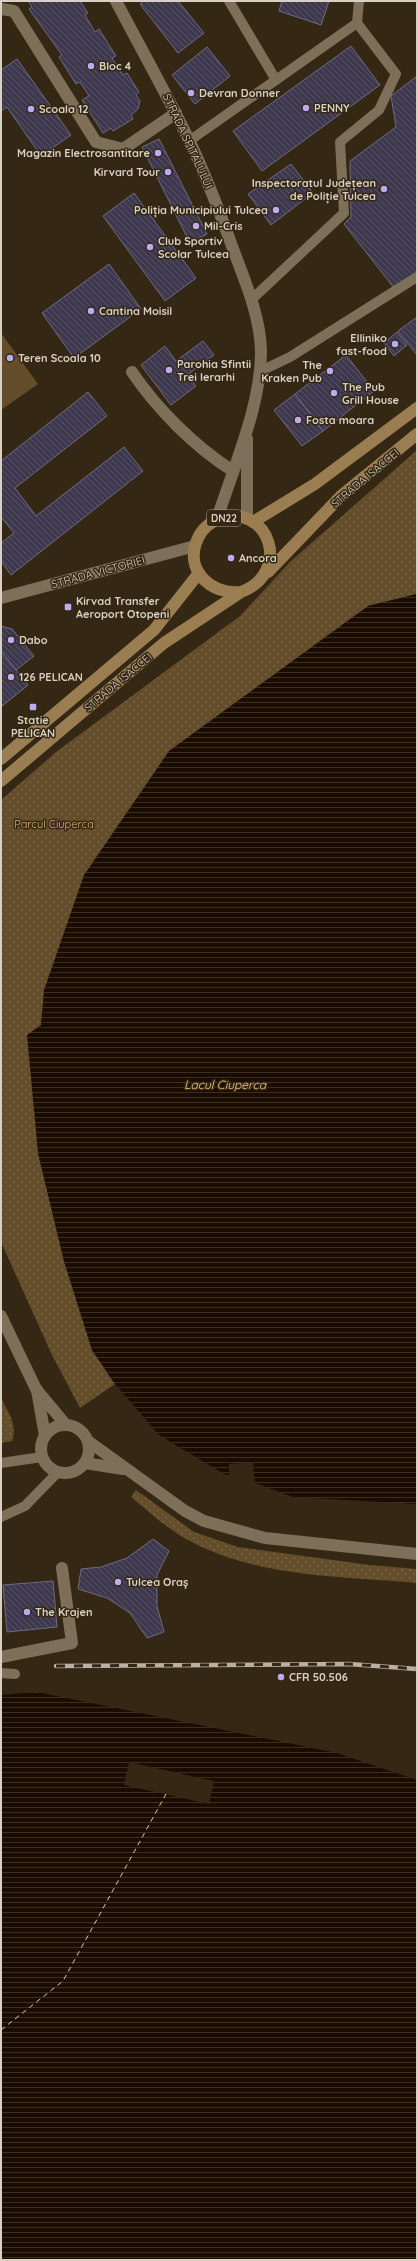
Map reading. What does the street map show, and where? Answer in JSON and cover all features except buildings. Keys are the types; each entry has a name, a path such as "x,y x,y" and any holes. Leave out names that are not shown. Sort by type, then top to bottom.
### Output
{"main road":[{"name":"STRADA ISACCEI","path":"250,520 315,484 417,408"},
{"name":"STRADA ISACCEI","path":"1,781 164,643 242,592 251,588 341,496 417,434"},
{"name":"DN22","path":"195,546 203,530 217,519 227,517 250,520 262,530 268,540 271,552 270,564 265,575"},
{"path":"195,546 194,555 199,573 205,581 217,589 242,592"},
{"name":"STRADA ISACCEI","path":"1,760 154,630 199,573"}],"street":[{"name":"STRADA SPITALULUI","path":"116,1 176,113 214,198 251,300 259,330 261,351 259,372 247,428 217,519"},
{"path":"1,9 14,11 96,142 123,149 176,113"},
{"path":"132,372 147,394 200,447 233,471"},
{"name":"STRADA SPITALULUI","path":"247,428 250,520"},
{"name":"STRADA VICTORIEI","path":"1,598 195,546"},
{"path":"1,1316 36,1389 66,1425 80,1430 88,1441 185,1511 204,1521 232,1531 265,1538 417,1554"},
{"path":"36,1389 45,1436"},
{"path":"66,1425 51,1430 42,1442 42,1457 48,1466 58,1472 70,1473 84,1463 88,1456 88,1441"},
{"path":"84,1463 127,1469"},
{"path":"1,1657 72,1643 62,1568"}],"lane":[{"path":"229,1 276,80"},
{"path":"251,300 344,213 340,142 379,110 396,74 357,22 359,1"},
{"path":"189,141 357,22"},
{"path":"259,372 290,357 417,277"},
{"path":"1,1464 42,1457"},
{"path":"2,1518 25,1506 58,1472"},
{"path":"1,1672 15,1674"}],"green space":[{"name":"Teren Scoala 10","path":"1,333 38,384 1,410"},
{"name":"Parcul Ciuperca","path":"417,450 417,594 368,606 45,990 41,1025 38,1153 64,1261 92,1350 115,1384 80,1408 52,1355 1,1242 1,800 56,752 240,616 290,562"},
{"path":"1,1398 13,1424 14,1435 12,1441 1,1443"},
{"path":"136,1490 194,1532 238,1547 370,1565 417,1569 417,1583 296,1573 236,1560 208,1550 174,1532 131,1497"}],"water":[{"name":"Lacul Ciuperca","path":"417,594 417,1504 293,1497 255,1483 253,1462 229,1464 229,1475 224,1474 159,1435 115,1384 92,1350 64,1261 38,1153 27,1035 41,1025 44,990 84,875 169,751 368,606"},
{"path":"37,1692 337,1753 417,1780 417,2260 1,2260 1,1695"}],"pier":[{"path":"129,1762 214,1781 209,1804 124,1785"}],"ferry route":[{"path":"1,2030 63,1981 166,1794"}],"railway":[{"path":"56,1666 349,1664 417,1669"}],"place":[{"name":"Bloc 4","path":"91,66"},
{"name":"Devran Donner","path":"191,93"},
{"name":"PENNY","path":"306,108"},
{"name":"Scoala 12","path":"31,109"},
{"name":"Magazin Electrosantitare","path":"158,153"},
{"name":"Kirvard Tour","path":"168,172"},
{"name":"Inspectoratul Județean de Poliție Tulcea","path":"384,189"},
{"name":"Poliția Municipiului Tulcea","path":"276,210"},
{"name":"Mil-Cris","path":"196,226"},
{"name":"Club Sportiv Scolar Tulcea","path":"150,247"},
{"name":"Cantina Moisil","path":"91,311"},
{"name":"Elliniko fast-food","path":"395,344"},
{"name":"Teren Scoala 10","path":"10,358"},
{"name":"Parohia Sfintii Trei Ierarhi","path":"169,370"},
{"name":"The Kraken Pub","path":"330,371"},
{"name":"The Pub Grill House","path":"334,393"},
{"name":"Fosta moara","path":"298,420"},
{"name":"Ancora","path":"231,558"},
{"name":"Kirvad Transfer Aeroport Otopeni","path":"68,607"},
{"name":"Dabo","path":"11,640"},
{"name":"126 PELICAN","path":"11,677"},
{"name":"Statie PELICAN","path":"33,707"},
{"name":"Tulcea Oraș","path":"118,1582"},
{"name":"The Krajen","path":"27,1612"},
{"name":"CFR 50.506","path":"281,1677"}]}
